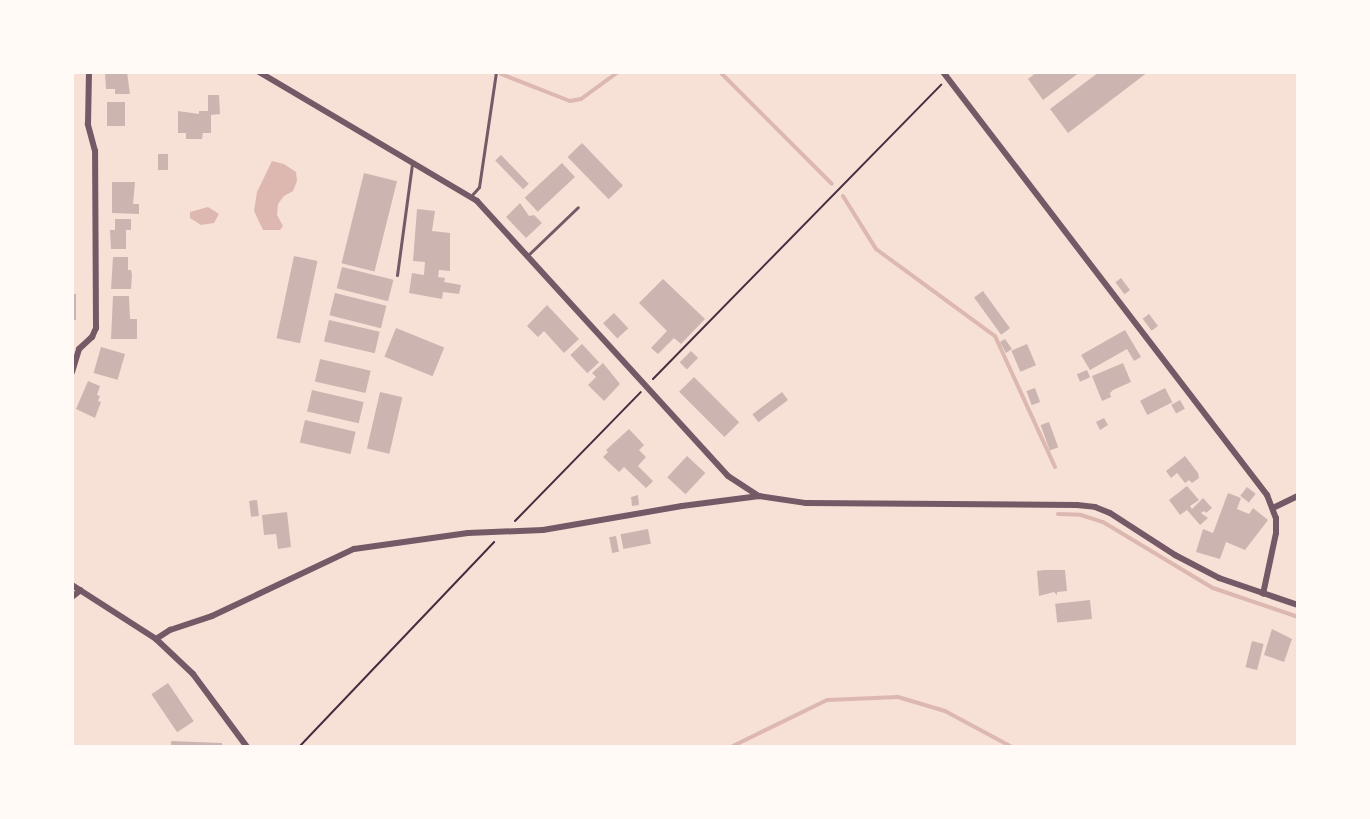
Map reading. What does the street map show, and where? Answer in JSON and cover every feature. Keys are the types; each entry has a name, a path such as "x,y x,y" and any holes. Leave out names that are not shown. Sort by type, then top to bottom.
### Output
{"street":[{"path":"72,372 79,349 92,337 96,328 95,151 88,124 89,72"},
{"path":"259,72 477,201 728,476 759,496"},
{"path":"945,75 1267,495 1273,508 1276,533 1263,594"},
{"path":"72,346 79,349"},
{"path":"156,639 170,630 212,616 354,549 457,534 543,530 682,506 759,496 806,503 1095,507 1110,513 1175,555 1219,578 1298,605"},
{"path":"1273,508 1298,496"},
{"path":"72,585 156,639 193,674 247,747"},
{"path":"72,597 81,590"}],"lane":[{"path":"470,197 479,187 496,72"},
{"path":"398,275 412,163"},
{"path":"527,257 578,207"}],"path":[{"path":"298,747 945,75"}],"shaded area":[{"path":"272,161 284,164 296,172 297,181 293,191 284,196 278,204 277,215 283,226 280,230 263,230 254,211 257,192"},
{"path":"208,207 219,214 214,223 201,225 190,218 190,212"}],"building":[{"path":"105,72 127,72 130,94 115,94 115,89 106,89"},
{"path":"1037,72 1080,72 1043,100 1028,79"},
{"path":"1099,72 1148,72 1068,133 1050,109"},
{"path":"208,95 219,95 220,114 211,115 211,133 203,133 202,139 186,139 186,133 178,133 178,111 199,114 199,111 208,111"},
{"path":"107,102 125,102 125,126 107,126"},
{"path":"582,143 623,185 609,199 568,157"},
{"path":"158,154 168,154 168,170 158,170"},
{"path":"501,155 529,184 523,189 495,161"},
{"path":"562,163 575,177 538,212 525,198"},
{"path":"364,173 397,181 374,271 342,263"},
{"path":"112,182 135,182 133,204 139,204 139,214 112,213"},
{"path":"520,203 529,216 534,215 542,223 526,238 506,217"},
{"path":"417,209 435,211 432,231 450,233 450,271 439,270 438,277 445,278 444,282 461,285 459,294 443,292 442,299 409,293 412,273 424,275 425,262 413,261"},
{"path":"115,219 131,219 131,230 126,230 126,249 111,249 110,230 115,230"},
{"path":"294,256 317,261 300,343 277,338"},
{"path":"113,257 128,257 128,270 131,270 132,275 131,289 111,289"},
{"path":"342,267 393,280 388,301 337,288"},
{"path":"1121,278 1130,290 1124,294 1115,282"},
{"path":"663,279 705,319 681,344 674,338 658,354 651,348 667,331 639,303"},
{"path":"983,291 1010,328 1001,335 974,297"},
{"path":"335,293 386,306 381,328 329,315"},
{"path":"72,294 76,294 76,320 72,320"},
{"path":"113,296 129,296 130,319 137,319 137,339 111,339"},
{"path":"547,305 579,339 564,353 544,331 538,337 527,326"},
{"path":"614,313 628,328 617,339 603,323"},
{"path":"1149,314 1158,326 1152,331 1143,319"},
{"path":"329,320 380,332 375,353 324,341"},
{"path":"396,328 444,347 433,376 384,357"},
{"path":"1125,330 1141,357 1134,361 1127,349 1090,370 1081,355"},
{"path":"1005,339 1012,349 1006,353 1000,342"},
{"path":"582,344 599,362 587,373 570,355"},
{"path":"1027,344 1036,365 1020,372 1011,351"},
{"path":"101,347 125,354 118,380 94,373"},
{"path":"691,351 698,358 687,369 680,362"},
{"path":"320,359 371,371 365,393 315,381"},
{"path":"603,363 620,384 604,401 588,385 596,377 592,373"},
{"path":"1123,363 1131,382 1113,390 1110,393 1111,397 1102,401 1092,376"},
{"path":"1087,370 1090,377 1080,382 1077,374"},
{"path":"694,377 739,422 724,437 679,392"},
{"path":"88,381 100,386 97,395 100,396 98,401 101,402 95,418 76,409"},
{"path":"1035,388 1040,402 1032,405 1027,391"},
{"path":"1165,388 1172,402 1147,415 1140,401"},
{"path":"312,390 364,402 359,423 307,411"},
{"path":"380,392 402,397 389,454 367,449"},
{"path":"782,392 788,400 758,422 752,414"},
{"path":"1180,400 1185,409 1176,414 1171,405"},
{"path":"1104,418 1108,425 1100,430 1096,422"},
{"path":"305,420 356,432 350,454 300,442"},
{"path":"1049,422 1058,447 1050,450 1041,425"},
{"path":"629,429 644,445 639,450 646,457 638,466 653,481 646,488 624,467 619,472 603,457 608,452 606,450"},
{"path":"687,456 705,473 686,494 667,477"},
{"path":"1185,456 1198,473 1199,478 1192,483 1189,480 1185,483 1177,473 1171,478 1166,471"},
{"path":"1187,486 1199,500 1190,506 1192,509 1203,498 1212,508 1206,513 1204,511 1201,513 1208,518 1200,525 1187,510 1180,515 1169,500"},
{"path":"1247,487 1256,494 1249,502 1240,496"},
{"path":"1228,493 1241,498 1237,509 1249,514 1253,508 1268,520 1245,550 1226,542 1220,559 1196,552 1203,529 1213,533"},
{"path":"638,495 639,505 632,506 631,497"},
{"path":"257,500 259,516 251,517 249,501"},
{"path":"287,512 291,547 278,549 276,534 264,535 262,515"},
{"path":"648,529 651,544 623,549 621,534"},
{"path":"616,536 619,552 612,553 609,537"},
{"path":"1065,570 1067,591 1057,592 1057,595 1054,592 1039,596 1037,571"},
{"path":"1090,600 1092,619 1057,623 1055,604"},
{"path":"1272,629 1292,639 1284,662 1264,655"},
{"path":"1252,641 1264,644 1257,670 1245,667"},
{"path":"168,683 194,721 177,732 151,694"},
{"path":"171,741 222,743 223,747 171,747"}],"waterway":[{"path":"501,74 570,101 581,99 618,72"},
{"path":"720,72 832,184"},
{"path":"843,196 876,249 995,336 1055,467"},
{"path":"1058,514 1081,515 1103,522 1213,588 1298,617"},
{"path":"731,747 827,700 898,697 945,711 1012,747"}]}
